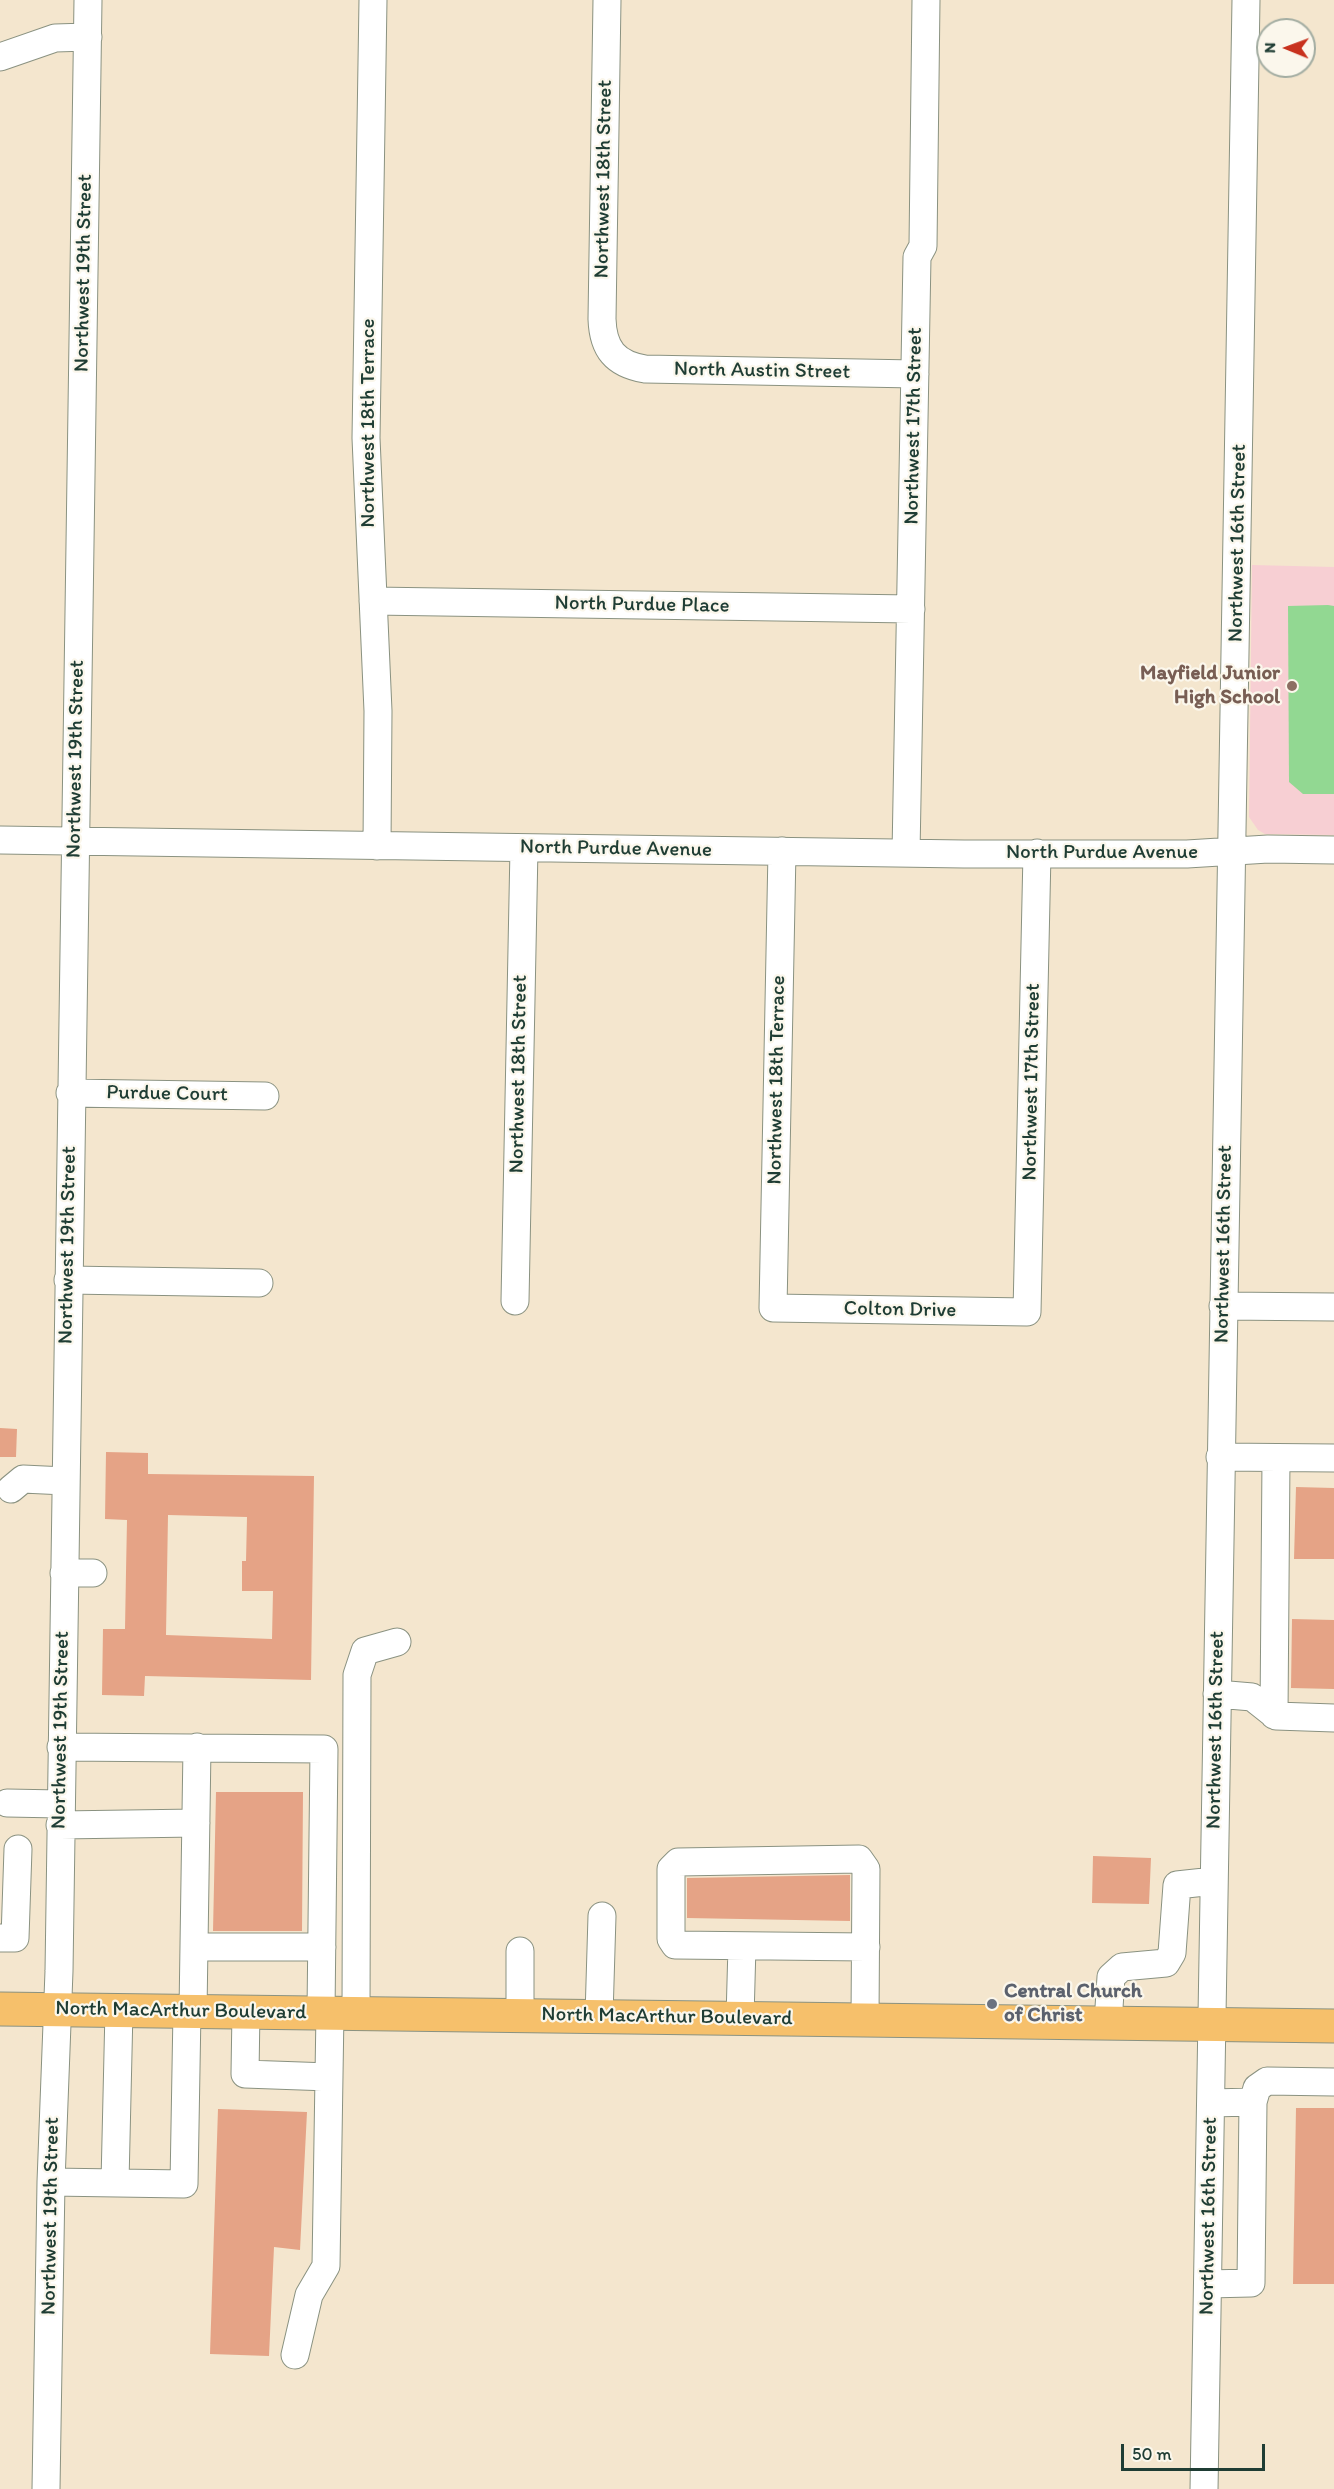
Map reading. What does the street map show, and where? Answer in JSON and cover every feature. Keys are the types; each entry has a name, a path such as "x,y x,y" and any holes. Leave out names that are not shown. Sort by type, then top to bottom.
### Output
{"main road":[{"name":"North MacArthur Boulevard","path":"0,2008 1334,2026"}],"street":[{"name":"Northwest 19th Street","path":"46,2489 51,2182 57,2009 88,0"},
{"name":"Northwest 18th Terrace","path":"374,0 366,396 378,711 377,846"},
{"name":"Northwest 18th Street","path":"607,0 602,319 606,346 613,356"},
{"name":"Northwest 17th Street","path":"906,853 917,257 923,246 926,0"},
{"name":"Northwest 16th Street","path":"1204,2489 1246,0"},
{"path":"0,57 55,38 88,37"},
{"name":"North Austin Street","path":"613,356 624,364 645,369 915,374"},
{"name":"North Purdue Place","path":"373,601 911,609"},
{"name":"North Purdue Avenue","path":"0,840 1037,854 1334,850"},
{"name":"Northwest 18th Street","path":"515,1301 524,848"},
{"name":"Northwest 18th Terrace","path":"773,1308 782,851"},
{"name":"Northwest 17th Street","path":"1027,1311 1037,854"},
{"name":"Purdue Court","path":"70,1093 265,1096"},
{"path":"68,1280 259,1283"},
{"path":"1223,1306 1334,1307"},
{"name":"Colton Drive","path":"773,1308 1027,1311"},
{"path":"1220,1457 1334,1458"},
{"path":"1274,1715 1276,1458"},
{"path":"11,1489 23,1479 65,1481"},
{"path":"64,1574 93,1574"},
{"path":"295,2355 309,2295 326,2266 329,2077 357,1675 365,1651 397,1642"},
{"path":"1217,1694 1252,1697 1274,1715 1334,1718"},
{"path":"61,1747 324,1749 322,1947 335,2012"},
{"path":"51,2182 184,2184 194,1947 197,1747"},
{"path":"7,1803 60,1814 196,1823"},
{"path":"0,1938 15,1938 9,1849 59,1854"},
{"path":"865,2020 866,1947 867,1869 859,1859 678,1862 671,1869 672,1939 675,1945 866,1947"},
{"path":"1108,2023 1110,1977 1122,1968 1166,1963 1172,1953 1177,1885 1214,1881"},
{"path":"600,2016 602,1916"},
{"path":"1173,1943 1213,1945"},
{"path":"740,2018 742,1946"},
{"path":"194,1947 322,1947"},
{"path":"520,1951 520,2015"},
{"path":"115,2182 119,2010"},
{"path":"246,2011 245,2074 329,2077"},
{"path":"1208,2284 1251,2283 1253,2102 1257,2088 1267,2081 1334,2082"},
{"path":"1211,2103 1253,2102"}],"shaded area":[{"name":"Mayfield Junior High School","path":"1252,565 1334,567 1334,835 1265,834 1258,830 1249,817"}],"green space":[{"path":"1288,606 1334,606 1334,794 1303,794 1289,782"}],"building":[{"path":"0,1428 17,1429 16,1457 0,1457"},
{"path":"106,1452 148,1453 148,1474 314,1476 311,1680 145,1676 144,1696 102,1695 103,1629 125,1629 127,1520 105,1519","holes":["168,1515 247,1517 246,1561 242,1561 242,1591 273,1591 272,1639 166,1635"]},
{"path":"1296,1487 1334,1488 1334,1559 1294,1559"},
{"path":"1292,1619 1334,1620 1334,1689 1291,1688"},
{"path":"216,1792 303,1792 302,1931 213,1931"},
{"path":"1093,1856 1151,1858 1149,1904 1092,1903"},
{"path":"850,1875 850,1921 687,1918 687,1878"},
{"path":"1296,2108 1334,2108 1334,2284 1293,2284"},
{"path":"218,2109 307,2112 300,2250 274,2247 269,2356 210,2354"}],"place":[{"name":"Mayfield Junior High School","path":"1292,686"},
{"name":"Central Church of Christ","path":"992,2004"}]}
